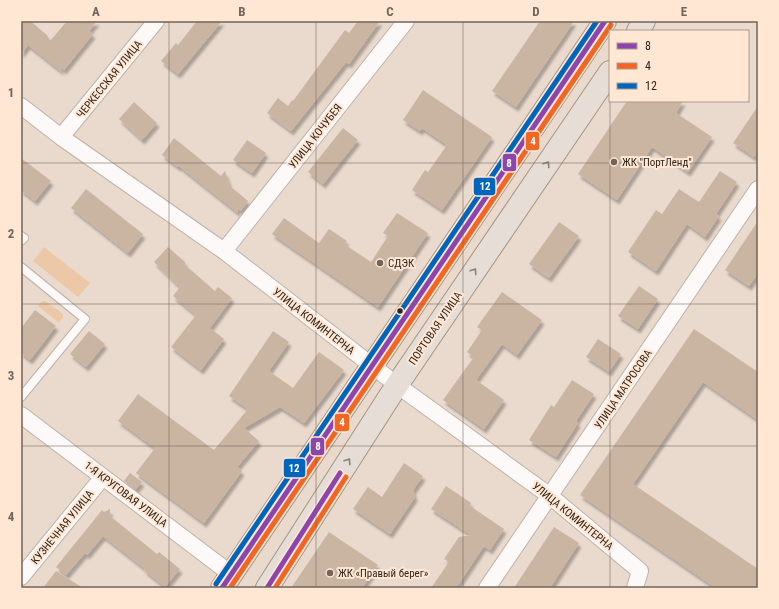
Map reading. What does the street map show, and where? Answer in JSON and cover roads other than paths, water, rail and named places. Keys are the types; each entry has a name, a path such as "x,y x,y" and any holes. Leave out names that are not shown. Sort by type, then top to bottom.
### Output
{"main road":[{"path":"226,581 605,21"},
{"path":"639,30 644,21"},
{"name":"ПОРТОВАЯ УЛИЦА","path":"267,588 397,385 609,73"}],"street":[{"name":"ЧЕРКЕССКАЯ УЛИЦА","path":"62,137 156,21"},
{"name":"УЛИЦА КОЧУБЕЯ","path":"224,252 406,21"},
{"name":"УЛИЦА КОМИНТЕРНА","path":"21,106 62,137 224,252 371,366 550,496 640,571 636,588"},
{"name":"УЛИЦА МАТРОСОВА","path":"487,588 758,189"},
{"name":"1-Я КРУГОВАЯ УЛИЦА","path":"21,416 103,477 226,581"},
{"name":"КУЗНЕЧНАЯ УЛИЦА","path":"21,577 103,477"}],"lane":[{"path":"21,236 24,238 21,241"},
{"path":"21,267 85,319 21,397"}],"place":[{"name":"ЖК \"ПортЛенд\"","path":"614,162"},
{"name":"СДЭК","path":"380,263"},
{"name":"ЖК «Правый берег»","path":"330,573"}]}
